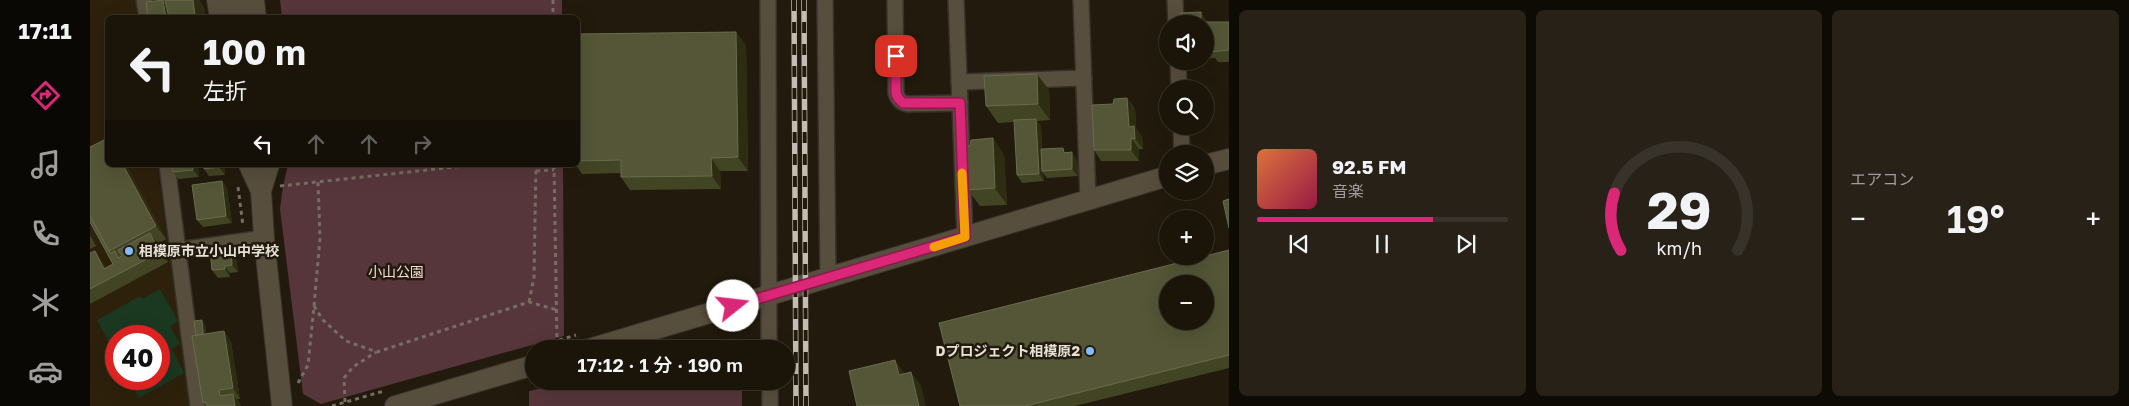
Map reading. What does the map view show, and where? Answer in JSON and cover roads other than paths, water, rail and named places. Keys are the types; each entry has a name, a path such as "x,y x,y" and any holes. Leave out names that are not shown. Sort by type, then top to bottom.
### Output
{"street":[{"path":"144,0 146,15"},
{"path":"217,0 220,15"},
{"path":"236,0 238,15"},
{"path":"254,0 256,15"},
{"path":"768,0 769,340"},
{"path":"825,0 828,278"},
{"path":"895,0 896,93 898,98 903,103 908,104 960,103"},
{"path":"956,0 965,237"},
{"path":"1081,0 1088,200"},
{"path":"1175,0 1176,15"},
{"path":"960,82 1084,78"},
{"path":"1214,162 1229,158"},
{"path":"167,167 198,406"},
{"path":"259,167 269,188"},
{"path":"269,167 269,188 255,239 282,406"},
{"path":"243,173 269,188"},
{"path":"591,340 769,296 1159,179"},
{"path":"179,250 255,239"},
{"path":"393,397 525,359"},
{"path":"770,390 770,406"}],"railway":[{"path":"794,0 796,406"},
{"path":"804,0 806,406"}],"place":[{"name":"相模原市立小山中学校","path":"129,251"},
{"name":"Dプロジェクト相模原2","path":"1090,351"}],"park label":[{"name":"小山公園","path":"396,272"}]}
